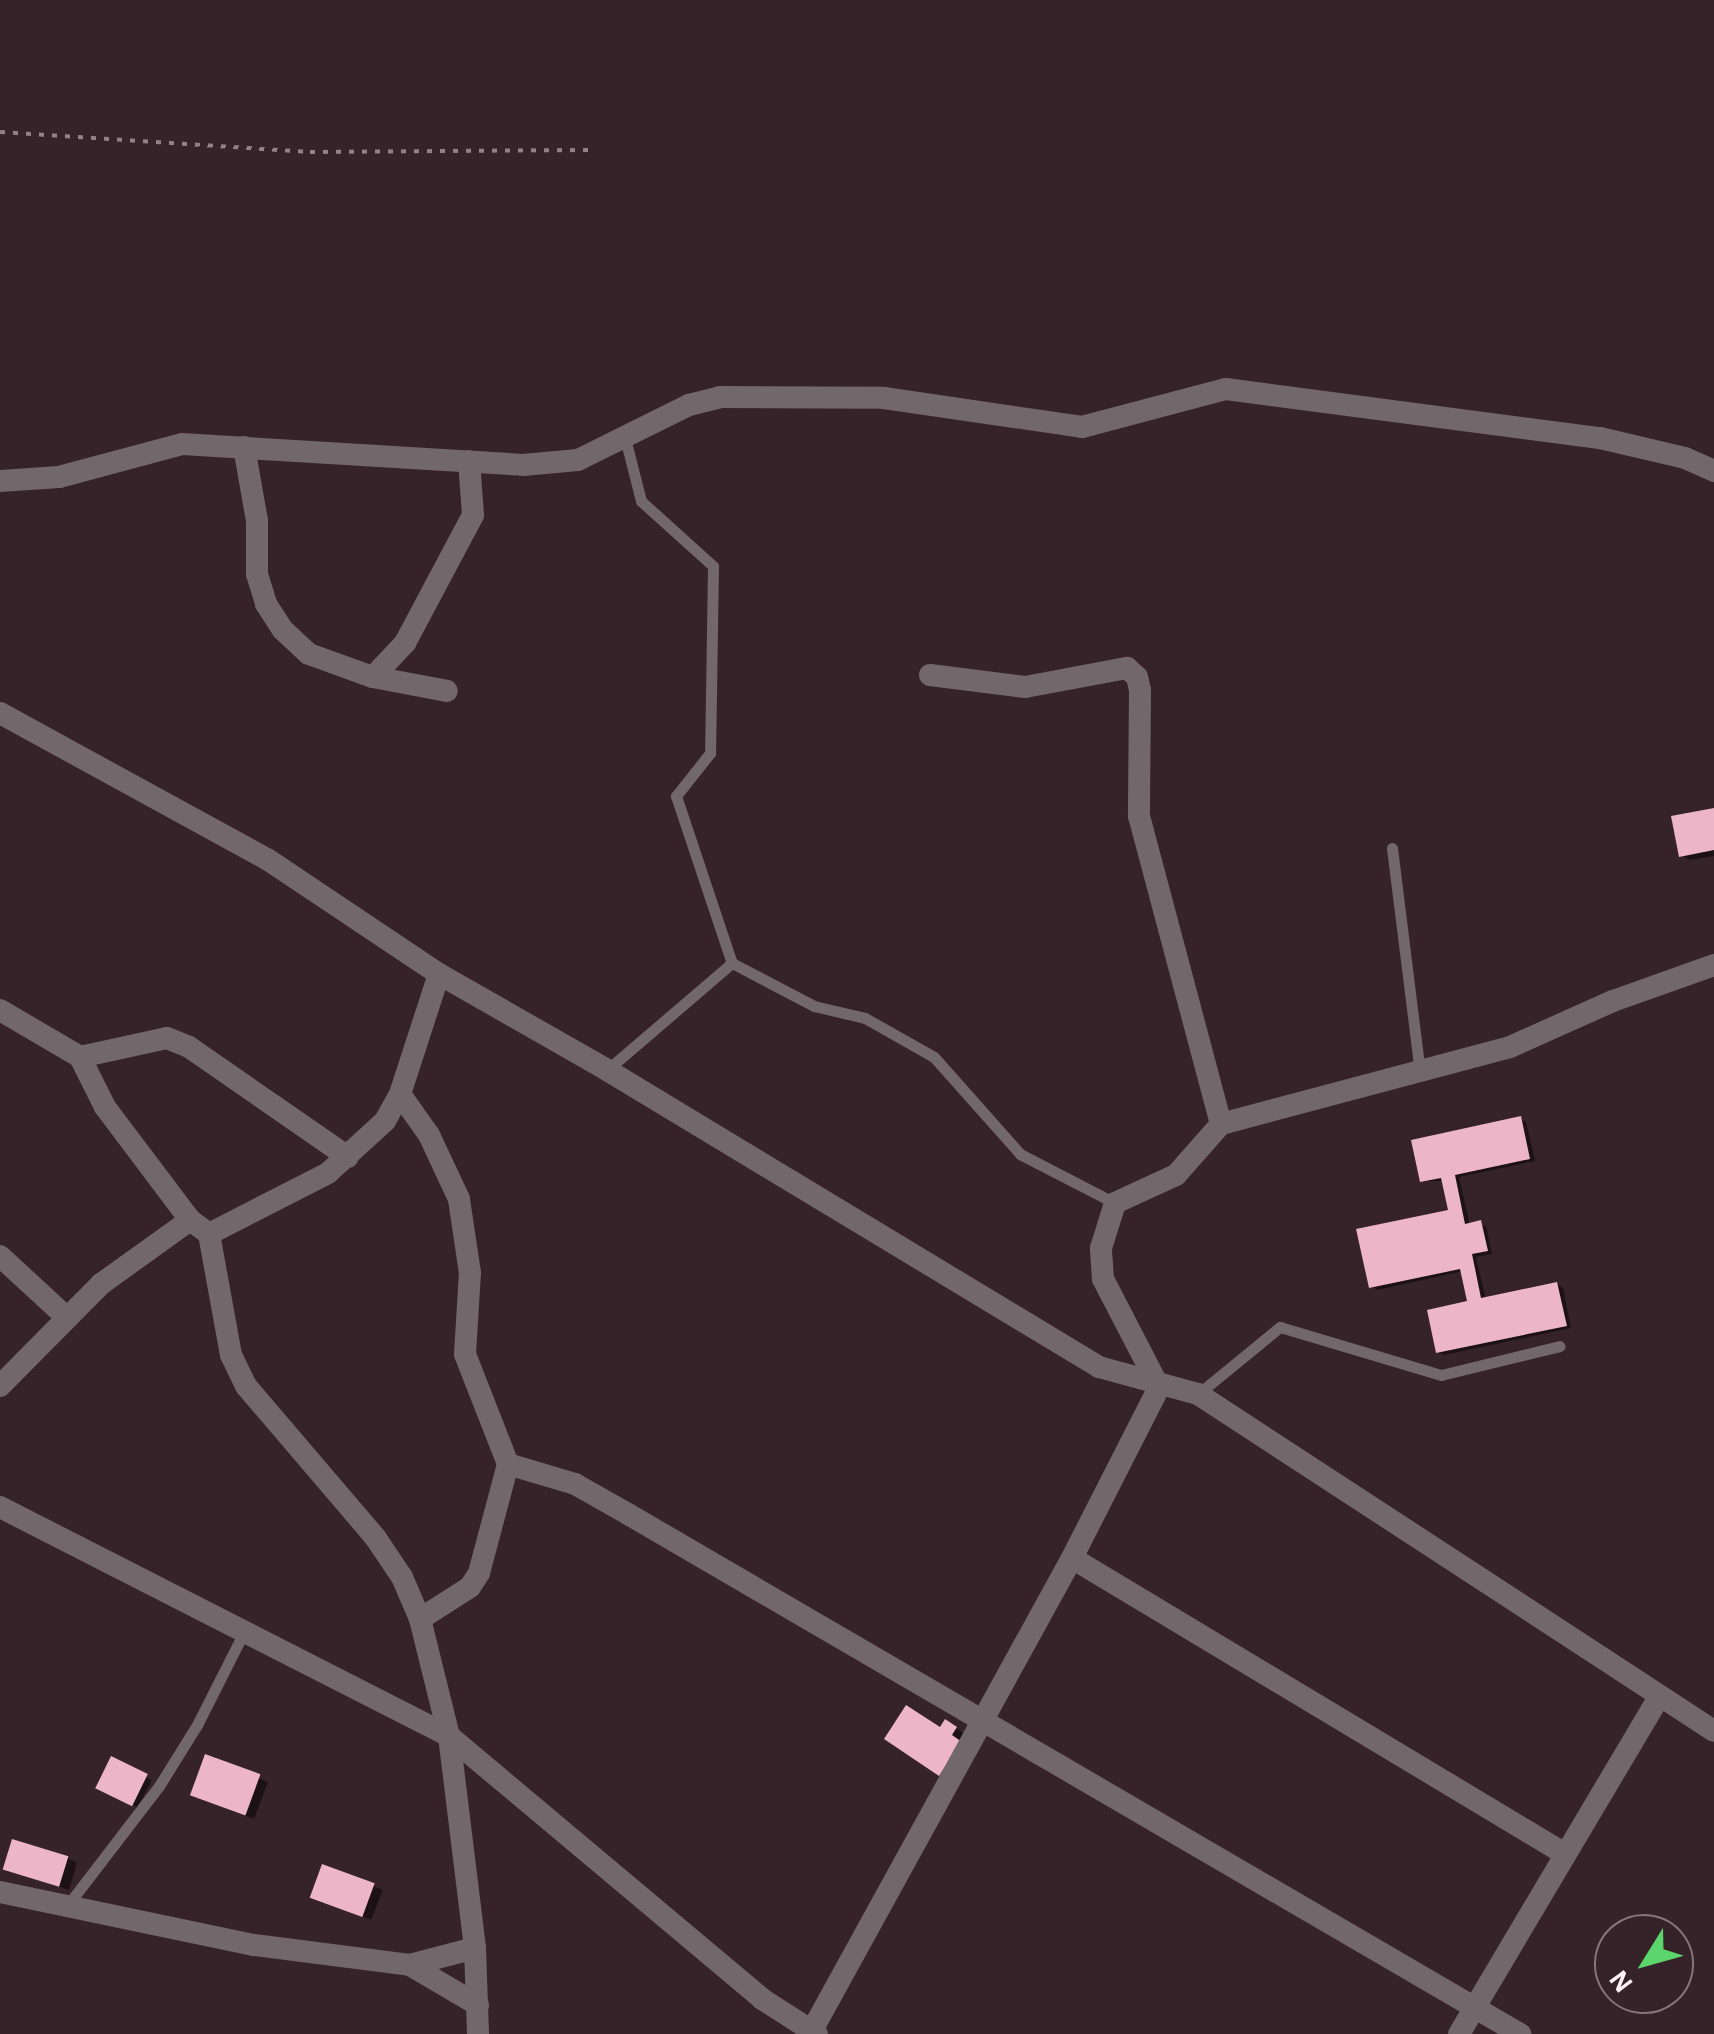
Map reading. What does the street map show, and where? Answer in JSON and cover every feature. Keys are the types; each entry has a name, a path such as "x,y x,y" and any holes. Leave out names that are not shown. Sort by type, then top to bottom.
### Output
{"street":[{"path":"0,481 59,477 182,444 523,464 578,460 689,405 720,397 884,398 1082,428 1226,389 1600,438 1686,458 1714,471"},
{"path":"244,447 256,521 257,574 266,604 282,630 309,654 373,677 447,692"},
{"path":"373,677 405,643 473,515 469,461"},
{"path":"930,676 1024,687 1127,668 1137,678 1138,816 1221,1124"},
{"path":"0,713 267,859 438,974 606,1070 1100,1367 1159,1387 1198,1394 1714,1731"},
{"path":"1159,1387 1103,1279 1101,1248 1115,1202 1176,1176 1221,1124 1510,1047 1613,1001 1714,965"},
{"path":"210,1234 310,1183 348,1157 385,1120 400,1094 438,974"},
{"path":"0,1010 80,1057 105,1107 190,1220 210,1234 231,1355 246,1386 374,1537 402,1577 420,1619 449,1736 475,1948 478,2034"},
{"path":"80,1057 167,1038 189,1048 348,1157"},
{"path":"400,1094 429,1135 459,1199 470,1272 465,1354 508,1464 478,1574 470,1587 420,1619"},
{"path":"0,1386 101,1284 190,1220"},
{"path":"0,1256 66,1317"},
{"path":"0,1507 449,1736 762,1999 813,2033 1072,1558 1159,1387"},
{"path":"508,1464 575,1484 1520,2034"},
{"path":"1072,1558 1565,1854"},
{"path":"1459,2034 1658,1698"},
{"path":"0,1892 254,1945 410,1965 475,1948"},
{"path":"410,1965 478,2005"}],"lane":[{"path":"625,438 641,500 713,566 710,753 676,796 732,964 814,1006 864,1018 934,1057 1020,1154 1115,1202"},
{"path":"1392,848 1420,1074"},
{"path":"606,1070 732,964"},
{"path":"1198,1394 1280,1327 1441,1376 1560,1346"},
{"path":"68,1906 159,1786 197,1725 245,1630"}],"path":[{"path":"0,132 310,152 593,150"}],"building":[{"path":"1714,808 1714,850 1679,857 1671,816"},
{"path":"1521,1116 1530,1159 1455,1175 1465,1224 1481,1220 1488,1251 1472,1254 1481,1298 1557,1282 1567,1326 1436,1353 1427,1310 1467,1301 1460,1269 1369,1288 1356,1229 1448,1210 1441,1178 1420,1182 1411,1140"},
{"path":"906,1705 940,1727 945,1719 957,1727 952,1735 962,1742 939,1776 884,1739"},
{"path":"205,1754 260,1774 245,1816 190,1795"},
{"path":"111,1756 148,1774 132,1806 95,1788"},
{"path":"12,1839 68,1856 59,1887 3,1870"},
{"path":"322,1864 375,1883 362,1917 310,1898"}]}
